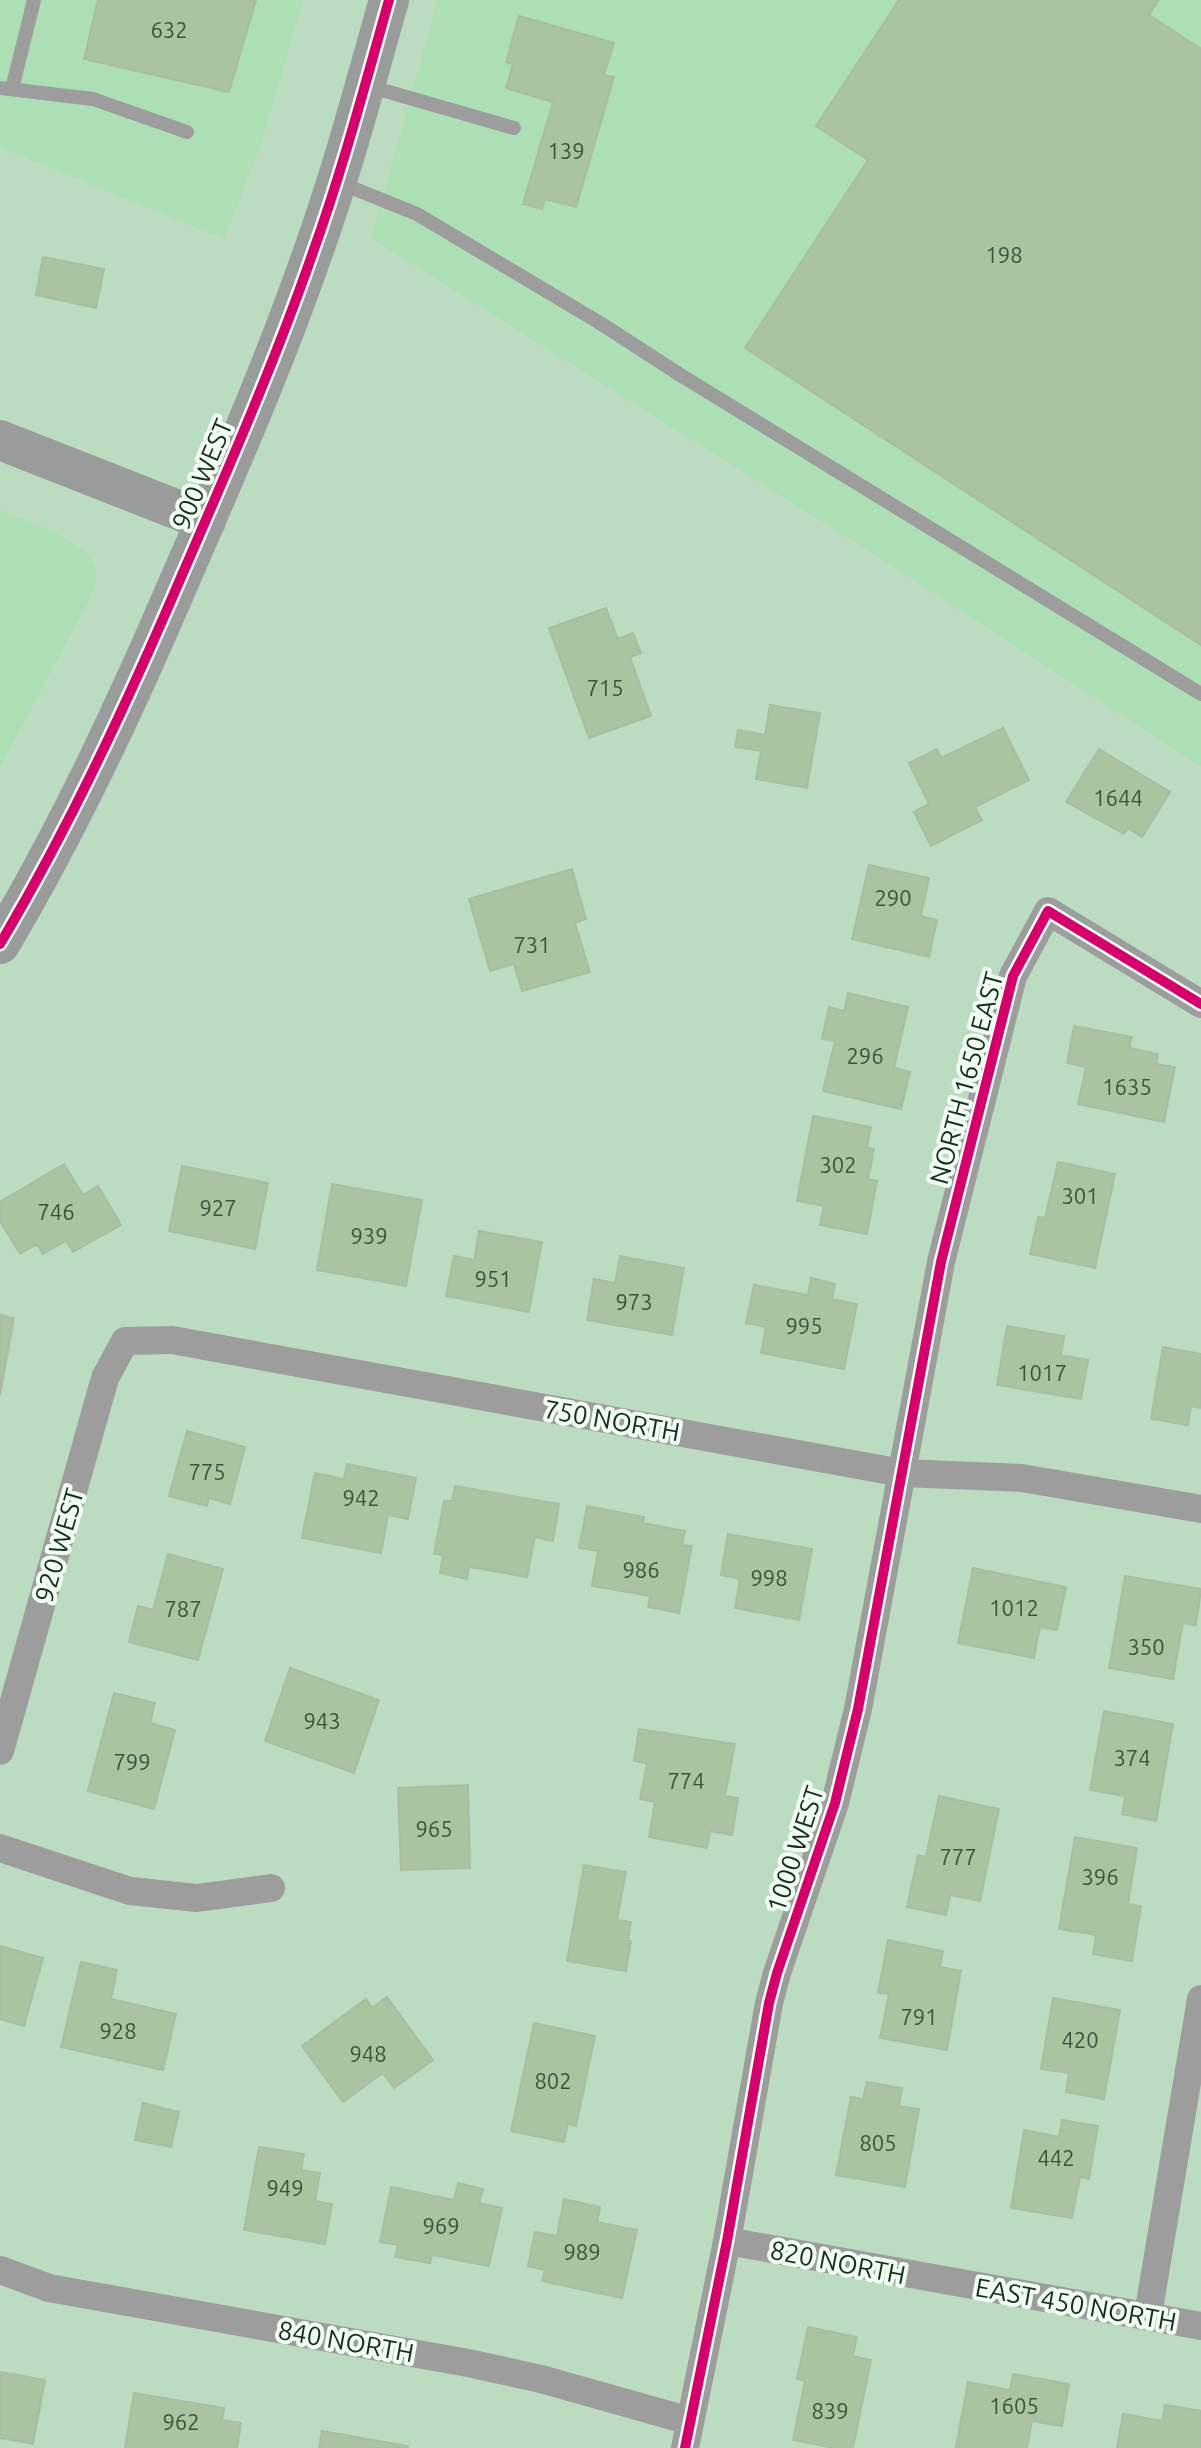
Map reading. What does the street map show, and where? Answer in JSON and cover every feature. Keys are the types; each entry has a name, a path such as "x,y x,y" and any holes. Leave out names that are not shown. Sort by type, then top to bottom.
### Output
{"street":[{"name":"900 WEST","path":"0,944 57,843 91,774 151,648 251,417 312,255 389,0"},
{"path":"0,440 206,521"},
{"name":"NORTH 1650 EAST","path":"941,1262 1013,976 1048,911 1201,1004"},
{"name":"1000 WEST","path":"687,2434 727,2241 769,2003 846,1761 941,1262"},
{"name":"750 NORTH","path":"125,1341 172,1340 902,1473 1022,1478 1201,1509"},
{"name":"920 WEST","path":"0,1751 105,1378 125,1341"},
{"path":"0,1848 130,1891 197,1898 271,1888"},
{"path":"1148,2315 1201,1999"},
{"name":"820 NORTH","path":"727,2241 950,2283"},
{"name":"840 NORTH","path":"0,2270 49,2288 468,2363 541,2379 687,2434"},
{"name":"EAST 450 NORTH","path":"950,2283 1201,2326"}],"lane":[{"path":"34,0 6,88 93,99 187,132"},
{"path":"365,85 514,128"},
{"path":"336,182 417,214 600,323 1201,694"}],"shaded area":[{"path":"0,0 303,0 261,144 224,239 0,147"},
{"path":"438,0 1201,0 1201,767 886,562 371,238"},
{"path":"0,510 61,535 88,554 96,569 95,587 86,606 0,767"}],"building":[{"path":"98,0 256,0 229,92 84,59"},
{"path":"899,0 1158,0 1149,15 1201,49 1201,645 745,348 868,160 816,126"},
{"path":"519,16 614,43 604,75 614,77 576,207 545,199 542,209 523,204 553,102 506,88 513,64 506,62"},
{"path":"43,257 104,269 96,308 36,295"},
{"path":"606,608 618,639 633,633 641,653 630,657 651,716 589,738 549,628"},
{"path":"770,705 820,713 807,788 756,779 761,751 735,747 738,730 765,735"},
{"path":"1003,728 1029,780 975,807 982,820 931,846 914,812 929,804 909,763 937,749 941,758"},
{"path":"1099,749 1170,792 1142,837 1128,828 1124,834 1066,802"},
{"path":"869,865 929,878 921,916 937,920 929,957 852,939"},
{"path":"572,869 586,919 575,923 590,972 522,991 514,964 490,971 469,899"},
{"path":"848,993 908,1007 894,1068 910,1072 901,1109 823,1091 835,1041 822,1039 829,1007 844,1011"},
{"path":"1074,1026 1132,1037 1129,1048 1158,1054 1156,1064 1175,1067 1164,1122 1078,1104 1086,1067 1067,1063"},
{"path":"813,1116 871,1127 867,1148 874,1149 868,1179 877,1181 867,1234 820,1225 824,1206 797,1201"},
{"path":"1058,1162 1115,1174 1095,1268 1030,1254 1038,1217 1045,1218"},
{"path":"64,1164 83,1195 98,1186 121,1225 73,1252 66,1241 43,1254 37,1244 20,1254 0,1221 0,1202"},
{"path":"182,1166 268,1183 255,1249 169,1231"},
{"path":"332,1184 422,1200 406,1286 317,1270"},
{"path":"479,1231 542,1242 529,1312 446,1296 454,1256 474,1260"},
{"path":"620,1256 684,1268 672,1335 587,1320 594,1279 615,1283"},
{"path":"811,1278 835,1284 832,1299 857,1304 844,1369 761,1353 766,1327 746,1323 754,1285 808,1295"},
{"path":"0,1315 14,1318 0,1395"},
{"path":"1007,1326 1064,1336 1061,1355 1088,1360 1081,1399 997,1385"},
{"path":"1163,1347 1201,1354 1201,1408 1191,1406 1188,1425 1151,1419"},
{"path":"187,1431 245,1447 230,1504 209,1498 207,1506 169,1496"},
{"path":"347,1464 416,1478 408,1519 388,1515 381,1553 302,1538 315,1473 344,1479"},
{"path":"455,1486 559,1504 553,1541 535,1537 527,1577 469,1567 467,1579 440,1573 443,1555 434,1554 444,1501 452,1501"},
{"path":"587,1506 644,1517 643,1523 685,1531 682,1545 692,1546 679,1613 648,1607 650,1596 592,1586 598,1551 579,1548"},
{"path":"728,1534 812,1549 799,1620 735,1608 740,1579 721,1575"},
{"path":"168,1554 223,1569 198,1660 129,1642 138,1606 153,1610"},
{"path":"973,1568 1066,1587 1057,1630 1040,1627 1034,1658 958,1643"},
{"path":"1125,1576 1201,1589 1196,1625 1183,1623 1173,1679 1109,1668"},
{"path":"290,1668 379,1700 354,1773 265,1741"},
{"path":"114,1693 155,1703 150,1723 175,1730 154,1809 88,1791"},
{"path":"1104,1711 1173,1724 1156,1821 1122,1814 1125,1796 1090,1790"},
{"path":"639,1729 735,1744 725,1796 738,1798 732,1835 710,1831 707,1848 649,1837 655,1802 640,1799 647,1763 634,1761"},
{"path":"468,1785 470,1868 401,1870 398,1788"},
{"path":"939,1796 999,1809 980,1901 950,1895 946,1915 907,1907 918,1855 926,1857"},
{"path":"1075,1837 1137,1848 1128,1904 1141,1906 1132,1961 1093,1954 1096,1935 1059,1929"},
{"path":"584,1865 626,1872 617,1920 631,1922 626,1971 567,1961"},
{"path":"888,1940 943,1951 940,1967 961,1971 947,2050 880,2038 889,1994 878,1993"},
{"path":"0,1946 43,1958 24,2026 0,2019"},
{"path":"81,1962 117,1970 111,1999 176,2014 163,2070 61,2047"},
{"path":"387,1997 433,2060 394,2088 383,2073 343,2102 302,2046 366,1999 372,2008"},
{"path":"1053,1998 1120,2010 1104,2099 1066,2092 1069,2073 1041,2069"},
{"path":"534,2023 595,2036 576,2126 568,2124 564,2142 511,2131"},
{"path":"867,2082 902,2088 899,2106 919,2109 905,2187 836,2175 851,2097 863,2099"},
{"path":"143,2103 179,2112 171,2147 135,2140"},
{"path":"1062,2120 1098,2126 1089,2179 1080,2177 1072,2218 1011,2208 1024,2130 1059,2137"},
{"path":"259,2147 304,2154 301,2170 320,2173 315,2201 332,2204 325,2244 244,2230"},
{"path":"458,2183 483,2189 479,2203 502,2208 489,2266 432,2255 430,2263 395,2257 398,2245 380,2242 391,2187 454,2200"},
{"path":"564,2199 600,2207 597,2222 637,2230 622,2298 542,2281 545,2270 528,2266 535,2232 557,2236"},
{"path":"808,2327 857,2337 853,2356 871,2360 853,2448 834,2448 793,2440 805,2381 797,2379"},
{"path":"0,2372 45,2380 33,2444 0,2438"},
{"path":"1013,2374 1069,2384 1062,2426 1032,2421 1027,2448 956,2447 968,2382 1010,2390"},
{"path":"134,2393 224,2408 222,2420 241,2423 237,2448 125,2448"},
{"path":"1165,2405 1201,2411 1201,2448 1117,2448 1123,2414 1162,2421"},
{"path":"322,2431 408,2446 408,2448 319,2448"}],"cycle path":[{"path":"0,944 74,809 119,716 250,416 323,224 389,0"},
{"path":"685,2448 727,2241 769,2003 835,1803 858,1709 941,1262 1013,976 1048,911 1201,1004"}]}
